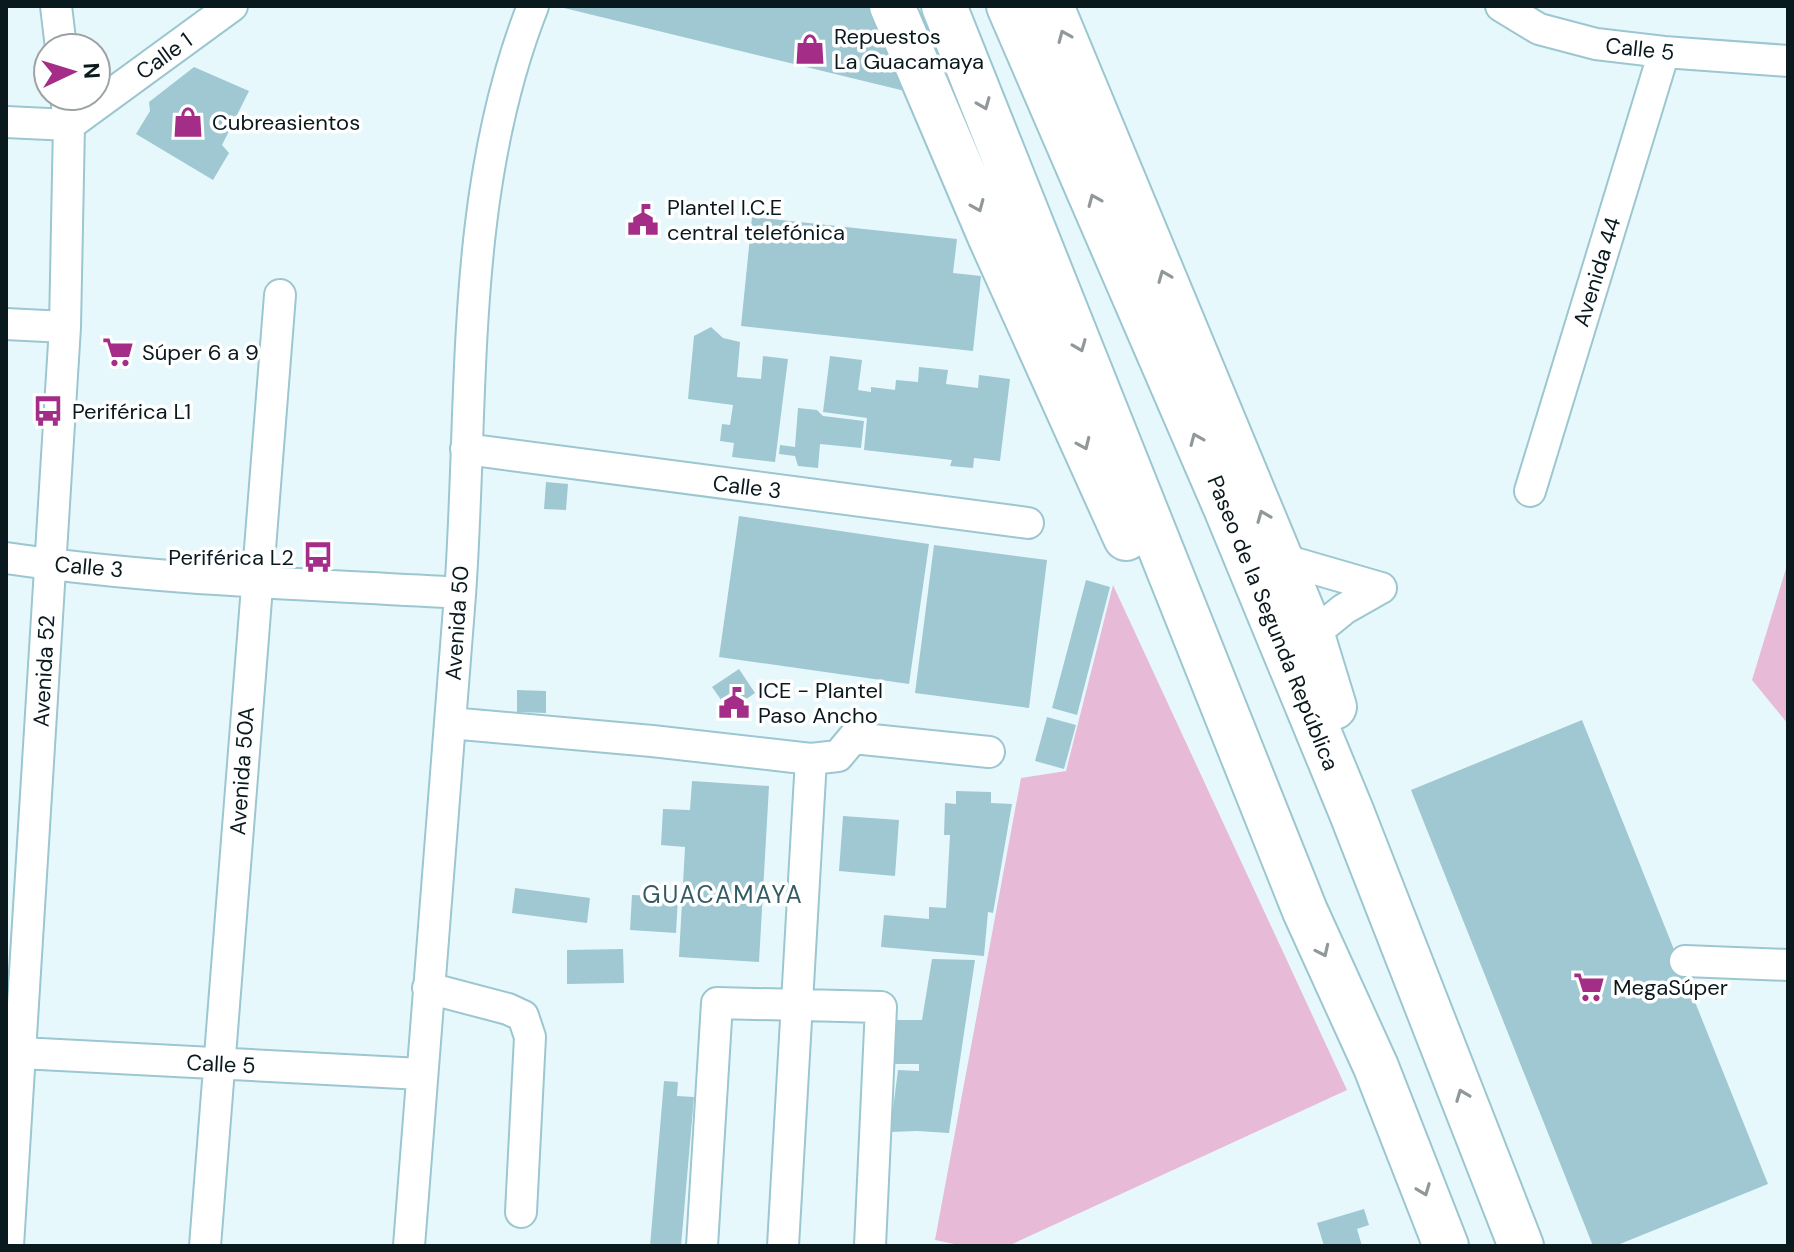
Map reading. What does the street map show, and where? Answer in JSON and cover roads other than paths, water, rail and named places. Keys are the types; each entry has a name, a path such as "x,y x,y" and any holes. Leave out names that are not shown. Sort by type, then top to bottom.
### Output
{"highway":[{"path":"892,6 990,236 1124,535 1305,911 1376,1067 1446,1246"},
{"path":"944,6 1305,911"},
{"name":"Paseo de la Segunda República","path":"1009,6 1226,508 1522,1239"},
{"path":"1051,6 1312,635 1411,962"}],"street":[{"path":"56,6 59,32"},
{"name":"Calle 1","path":"112,83 232,6"},
{"name":"Avenida 50","path":"409,1246 460,593 481,207 503,94 514,54 533,6"},
{"name":"Calle 5","path":"1501,6 1539,29 1596,44 1788,61"},
{"name":"Avenida 44","path":"1530,491 1664,52"},
{"path":"6,122 62,112"},
{"name":"Avenida 52","path":"8,1246 65,327 68,112"},
{"name":"Avenida 50A","path":"205,1246 280,295"},
{"path":"6,324 65,327"},
{"name":"Calle 3","path":"466,449 1028,523"},
{"name":"Calle 3","path":"6,558 257,580 460,593"},
{"path":"1281,559 1381,588 1344,609 1312,635"},
{"path":"450,723 811,759 838,756 853,738 989,752"},
{"path":"783,1246 811,759"},
{"path":"1685,961 1788,965"},
{"path":"428,988 508,1009 523,1016 530,1037 521,1212"},
{"path":"702,1246 717,1003 881,1007 870,1246"},
{"name":"Calle 5","path":"21,1053 421,1074"}],"place":[{"name":"Repuestos La Guacamaya","path":"810,49"},
{"name":"Cubreasientos","path":"188,122"},
{"name":"Plantel I.C.E central telefónica","path":"643,220"},
{"name":"Súper 6 a 9","path":"118,352"},
{"name":"Periférica L1","path":"48,411"},
{"name":"Periférica L2","path":"318,557"},
{"name":"ICE - Plantel Paso Ancho","path":"734,703"},
{"name":"MegaSúper","path":"1589,987"}],"district":[{"name":"GUACAMAYA","path":"723,894"}]}
